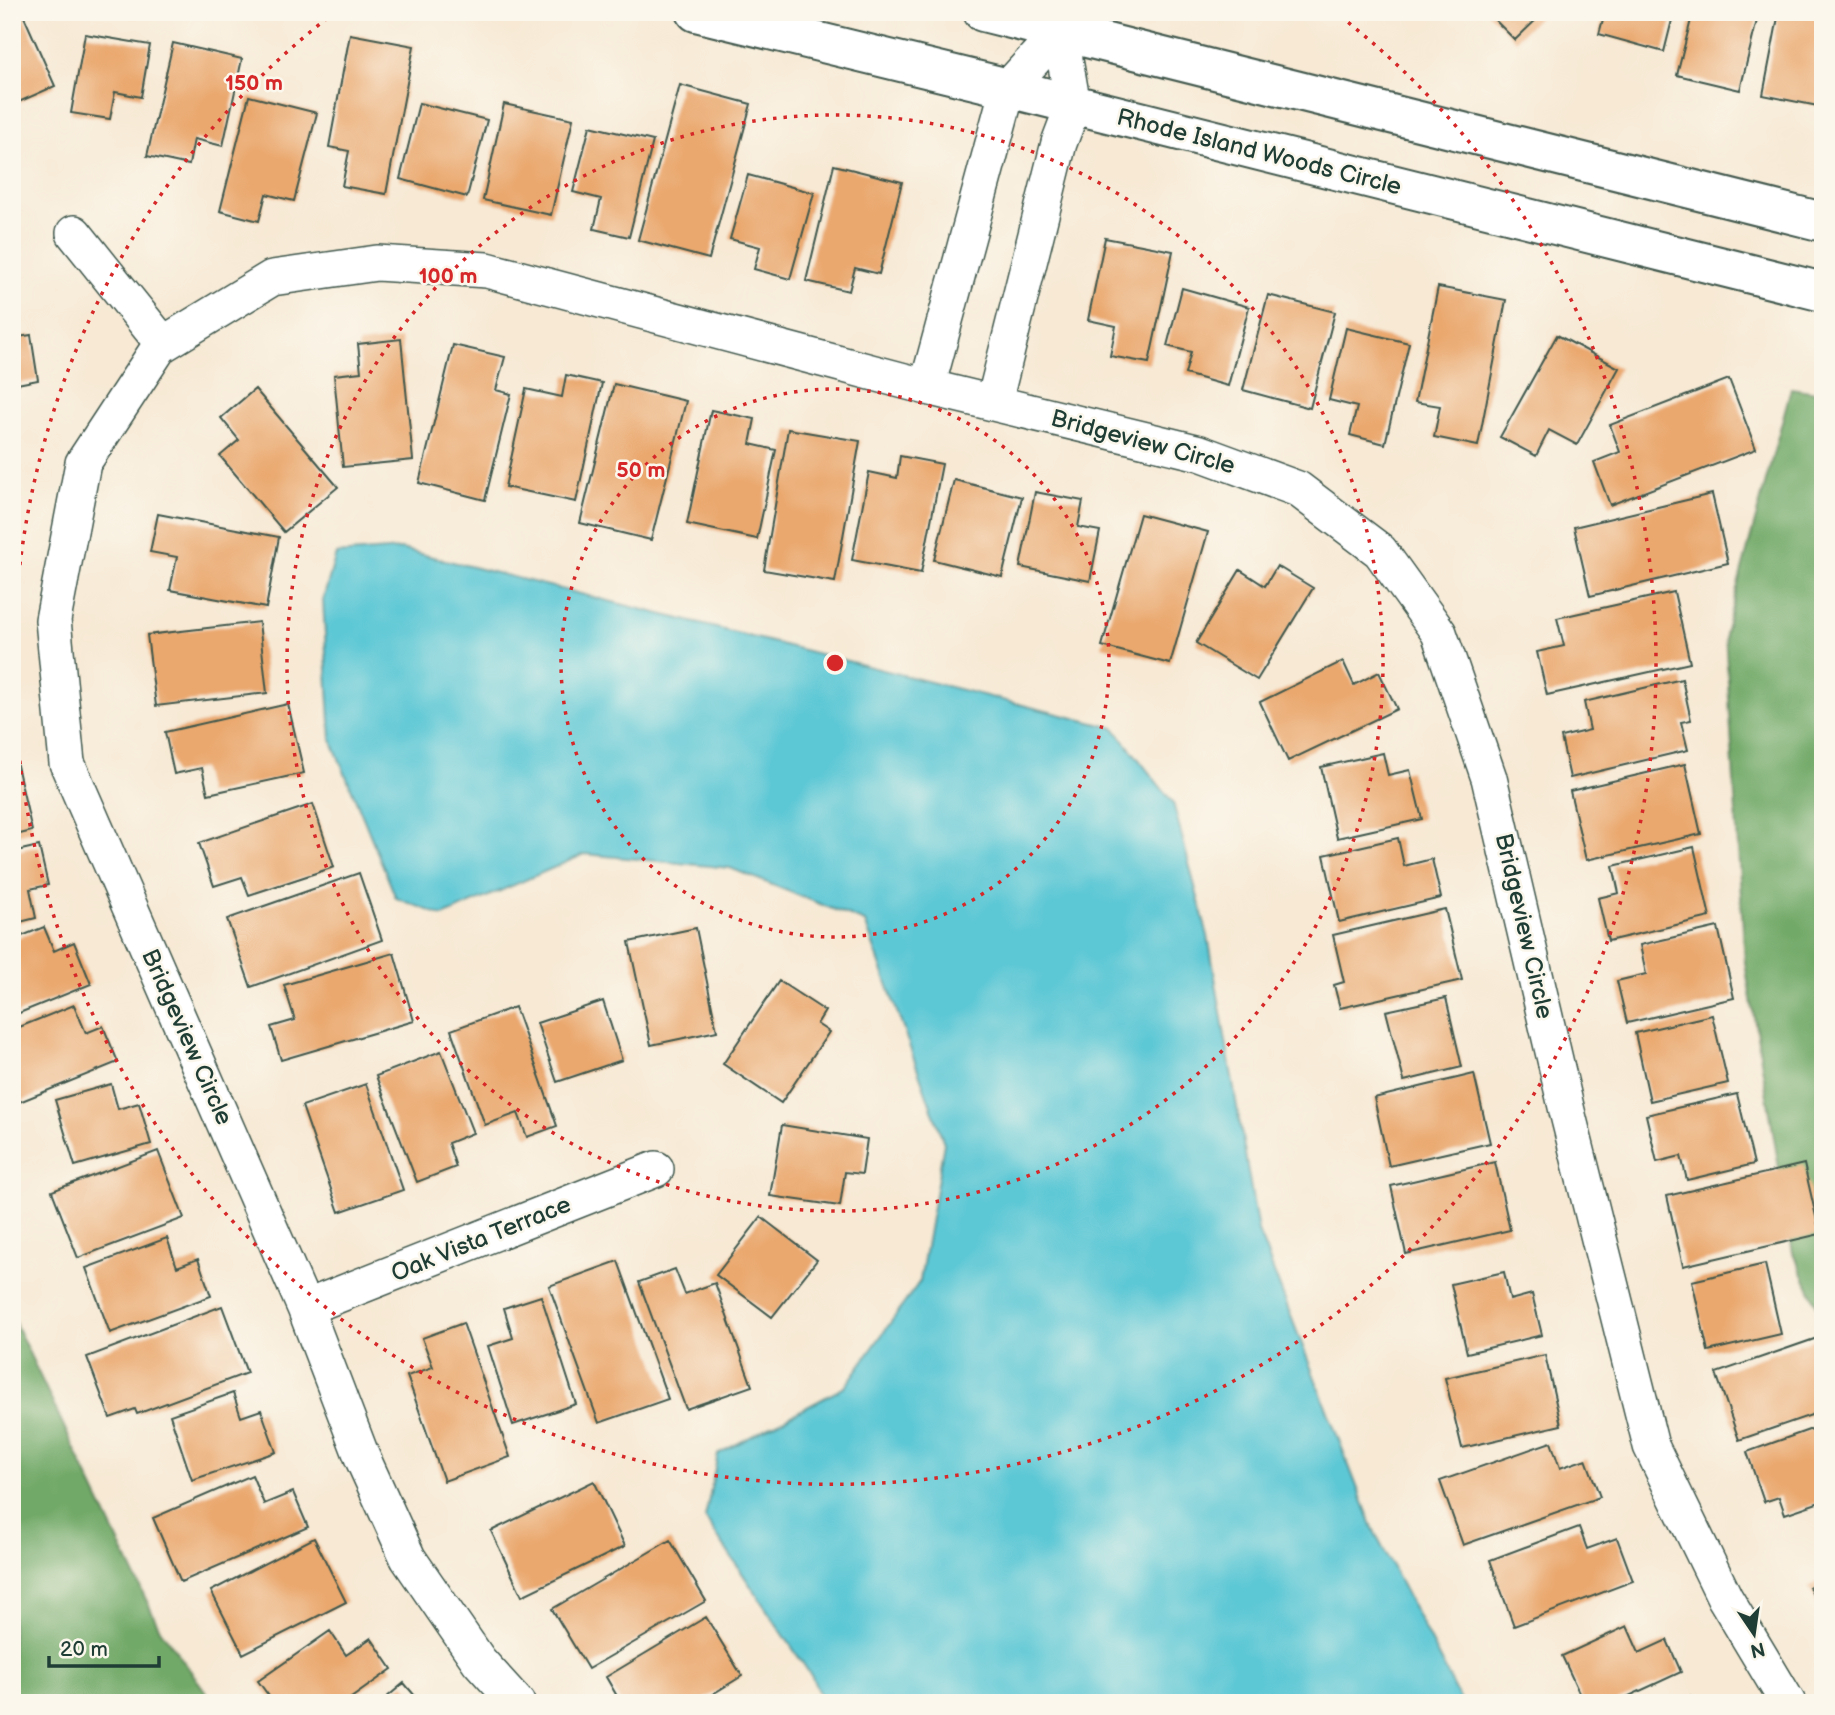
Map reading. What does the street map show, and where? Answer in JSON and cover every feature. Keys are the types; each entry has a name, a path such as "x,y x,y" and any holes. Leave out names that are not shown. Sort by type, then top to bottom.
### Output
{"street":[{"name":"Rhode Island Woods Circle","path":"696,12 1823,292"},
{"path":"984,12 1823,222"},
{"path":"927,387 1008,88 1060,32"},
{"path":"994,402 1059,143 1073,106 1060,32"},
{"path":"74,233 163,344"},
{"name":"Bridgeview Circle","path":"517,1703 480,1661 408,1558 362,1457 306,1308 67,763 53,620 83,463 163,344 272,278 377,263 487,270 927,387 1200,453 1297,489 1380,551 1439,633 1489,778 1567,1111 1651,1446 1725,1598 1788,1703"},
{"name":"Oak Vista Terrace","path":"306,1308 656,1169"}],"green space":[{"path":"1791,388 1823,393 1823,1318 1793,1253 1745,963 1725,633"},
{"path":"12,1317 160,1629 214,1703 12,1703"}],"water":[{"path":"401,549 1114,728 1173,803 1208,936 1258,1231 1375,1533 1462,1703 823,1703 812,1677 705,1518 718,1454 845,1387 920,1281 944,1143 865,922 730,868 585,854 443,916 396,898 331,739 323,600 336,554"}],"building":[{"path":"12,12 22,12 55,86 12,105"},
{"path":"1487,12 1544,12 1515,40"},
{"path":"1605,12 1674,12 1664,52 1599,34"},
{"path":"1693,12 1759,12 1740,90 1677,75"},
{"path":"1779,12 1823,12 1823,107 1763,95"},
{"path":"85,34 150,45 141,97 115,92 110,119 71,113"},
{"path":"350,34 414,46 386,194 342,186 349,151 329,147"},
{"path":"173,43 242,59 223,146 194,139 189,165 147,156"},
{"path":"680,85 751,104 709,259 638,240"},
{"path":"249,96 317,113 294,201 266,194 259,221 220,211"},
{"path":"419,103 487,120 467,197 400,179"},
{"path":"504,104 573,119 551,215 483,200"},
{"path":"590,126 653,141 629,237 594,229 601,199 573,192"},
{"path":"834,165 902,182 879,274 855,268 849,291 806,281"},
{"path":"748,175 814,193 790,279 754,269 760,247 730,239"},
{"path":"1105,238 1173,251 1149,363 1110,356 1116,326 1088,320"},
{"path":"1438,287 1506,300 1478,446 1434,437 1440,406 1415,402"},
{"path":"1182,288 1249,307 1228,386 1185,374 1191,352 1167,346"},
{"path":"1268,295 1335,312 1310,408 1243,390"},
{"path":"1346,328 1409,343 1385,444 1350,435 1357,407 1329,400"},
{"path":"31,335 38,380 12,385 12,338"},
{"path":"1557,335 1619,368 1577,445 1549,430 1536,456 1500,437"},
{"path":"401,339 413,460 343,467 334,375 361,372 358,344"},
{"path":"453,345 505,357 496,390 511,394 485,500 419,483"},
{"path":"566,375 602,383 576,502 505,487 526,389 562,397"},
{"path":"1729,379 1756,449 1610,505 1594,462 1620,452 1610,425"},
{"path":"614,384 686,401 651,540 580,523"},
{"path":"255,389 338,487 284,532 220,456 239,440 221,418"},
{"path":"711,410 755,419 750,444 776,450 757,539 687,524"},
{"path":"788,429 860,441 835,582 764,570"},
{"path":"900,456 942,464 921,573 852,560 869,472 897,478"},
{"path":"954,480 1022,497 1002,577 934,560"},
{"path":"1035,492 1083,501 1078,527 1100,531 1090,581 1020,567"},
{"path":"1712,494 1728,563 1590,596 1574,527"},
{"path":"158,514 279,537 266,608 170,590 177,557 150,552"},
{"path":"1140,514 1208,532 1170,664 1102,646"},
{"path":"1277,566 1313,588 1257,680 1196,643 1240,570 1265,586"},
{"path":"1674,592 1690,663 1547,695 1537,652 1564,646 1557,618"},
{"path":"259,622 267,693 156,706 147,635"},
{"path":"1343,661 1354,685 1379,672 1397,709 1288,761 1260,702"},
{"path":"1682,679 1691,720 1681,722 1688,750 1570,778 1561,737 1590,730 1584,702"},
{"path":"288,704 304,773 208,794 202,768 174,774 165,732"},
{"path":"1383,753 1388,775 1410,770 1422,819 1337,838 1321,767"},
{"path":"16,761 32,831 12,836 12,762"},
{"path":"1685,764 1701,834 1586,860 1570,791"},
{"path":"313,804 334,867 249,895 242,877 214,886 199,843"},
{"path":"1398,838 1404,866 1432,859 1441,898 1339,922 1324,855"},
{"path":"39,846 48,885 30,889 36,918 12,924 12,852"},
{"path":"1694,847 1710,917 1608,941 1598,898 1619,893 1613,866"},
{"path":"359,873 382,940 251,987 227,919"},
{"path":"1445,909 1462,980 1340,1008 1334,985 1344,982 1333,935"},
{"path":"44,927 54,951 74,942 91,984 12,1016 12,940"},
{"path":"1718,927 1734,998 1627,1023 1617,981 1646,974 1640,945"},
{"path":"696,928 717,1031 651,1045 629,942"},
{"path":"394,953 414,1021 281,1060 271,1027 295,1020 284,985"},
{"path":"779,981 825,1011 817,1024 829,1032 781,1103 723,1064"},
{"path":"1446,998 1462,1067 1404,1081 1386,1011"},
{"path":"603,1001 622,1060 557,1082 537,1023"},
{"path":"74,1005 86,1033 103,1026 118,1062 12,1105 12,1030"},
{"path":"515,1007 557,1126 527,1137 518,1113 485,1125 451,1030"},
{"path":"1712,1015 1728,1083 1650,1101 1635,1033"},
{"path":"441,1051 473,1133 448,1143 456,1167 417,1182 376,1076"},
{"path":"1474,1074 1490,1143 1389,1166 1374,1098"},
{"path":"111,1084 118,1109 139,1103 151,1144 75,1166 55,1100"},
{"path":"366,1084 403,1190 339,1212 302,1106"},
{"path":"1737,1094 1754,1164 1687,1180 1681,1156 1657,1162 1646,1115"},
{"path":"782,1125 867,1139 862,1174 845,1172 840,1206 770,1196"},
{"path":"158,1151 184,1218 78,1258 52,1191"},
{"path":"1495,1162 1510,1230 1406,1254 1391,1186"},
{"path":"1804,1164 1820,1234 1683,1266 1667,1196"},
{"path":"761,1217 817,1260 772,1317 716,1275"},
{"path":"167,1238 177,1267 198,1259 211,1296 110,1333 86,1268"},
{"path":"618,1261 668,1399 599,1423 549,1286"},
{"path":"1765,1264 1781,1334 1708,1351 1692,1281"},
{"path":"675,1269 685,1294 715,1283 752,1386 686,1409 639,1282"},
{"path":"1504,1272 1510,1300 1532,1294 1542,1335 1467,1353 1451,1284"},
{"path":"541,1296 576,1404 513,1425 488,1346 513,1338 504,1308"},
{"path":"222,1306 247,1373 137,1414 135,1409 110,1418 87,1357"},
{"path":"463,1323 510,1457 444,1481 407,1376 433,1367 422,1338"},
{"path":"1823,1336 1823,1411 1739,1440 1716,1373"},
{"path":"1545,1355 1561,1425 1462,1448 1445,1378"},
{"path":"233,1393 241,1417 261,1410 276,1452 192,1480 170,1415"},
{"path":"1823,1425 1823,1501 1785,1514 1779,1497 1764,1502 1747,1452"},
{"path":"1551,1442 1560,1468 1586,1459 1600,1497 1463,1545 1440,1481"},
{"path":"252,1475 264,1504 293,1492 308,1527 181,1582 153,1518"},
{"path":"594,1481 625,1546 522,1596 491,1531"},
{"path":"1579,1527 1587,1549 1617,1538 1633,1581 1514,1626 1490,1560"},
{"path":"314,1538 346,1602 243,1654 211,1591"},
{"path":"670,1540 706,1601 588,1669 552,1609"},
{"path":"1823,1579 1823,1615 1809,1587"},
{"path":"706,1617 742,1676 698,1703 657,1703 654,1699 648,1703 621,1703 606,1677"},
{"path":"1627,1626 1639,1653 1667,1640 1681,1672 1614,1703 1584,1703 1562,1656"},
{"path":"330,1631 346,1655 371,1638 392,1669 344,1703 274,1703 258,1681"},
{"path":"404,1683 421,1703 380,1703"},
{"path":"1690,1696 1693,1703 1678,1703"}]}
